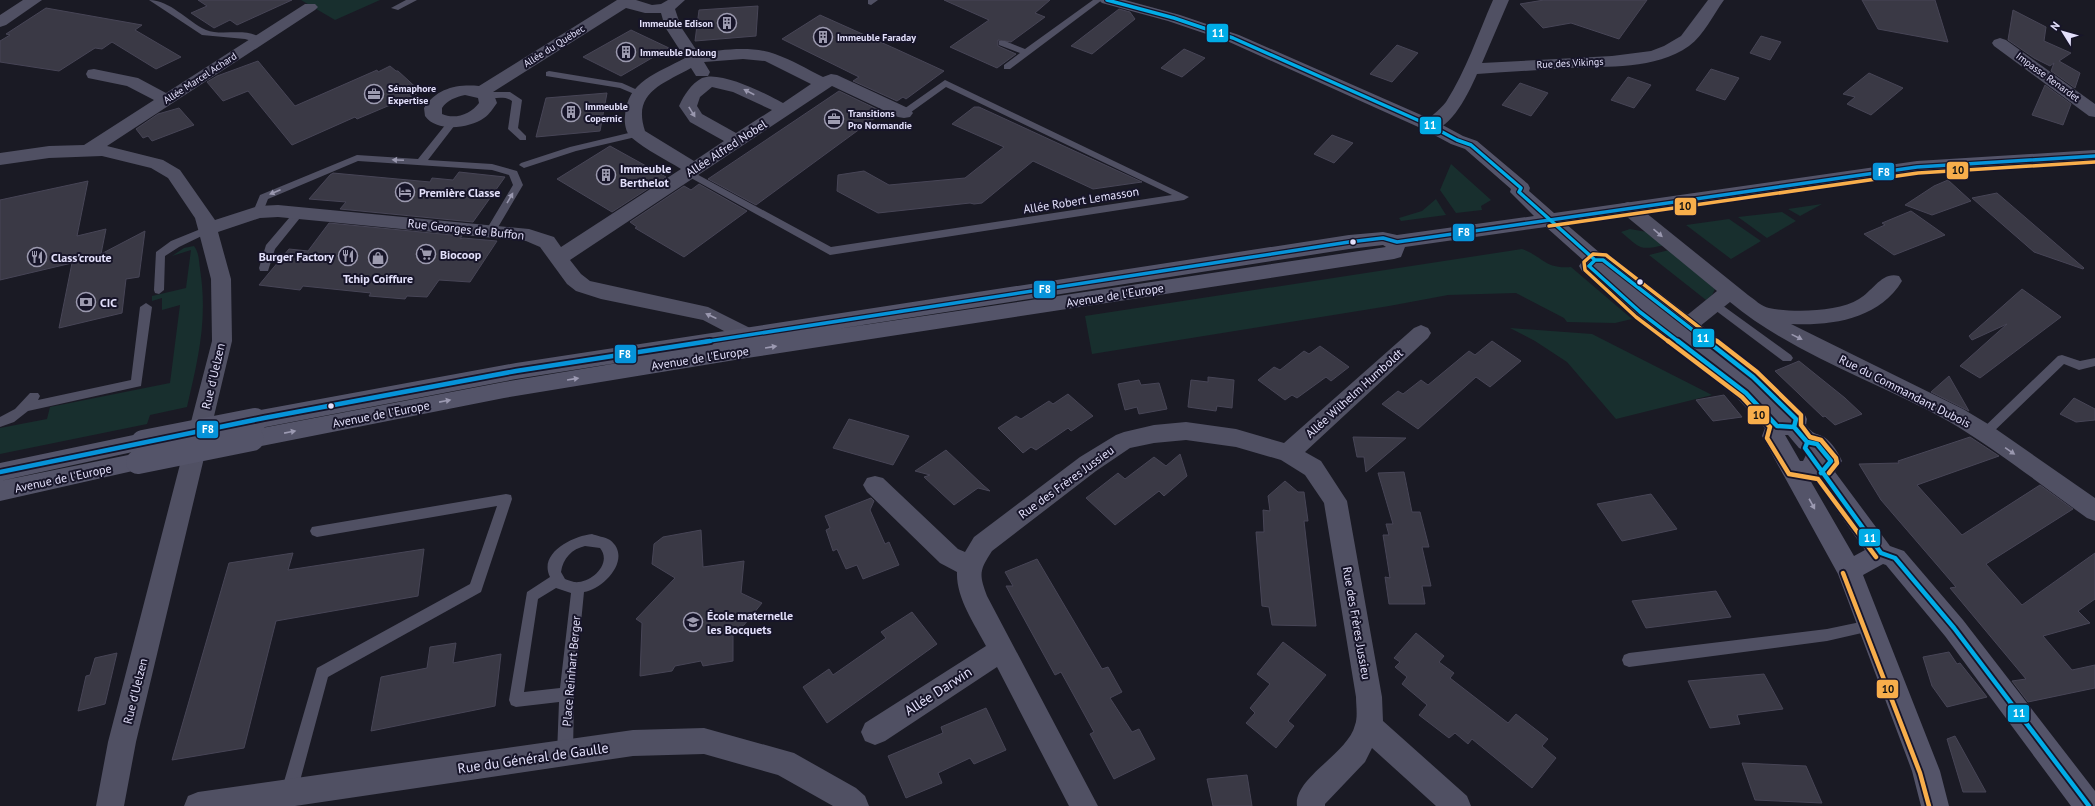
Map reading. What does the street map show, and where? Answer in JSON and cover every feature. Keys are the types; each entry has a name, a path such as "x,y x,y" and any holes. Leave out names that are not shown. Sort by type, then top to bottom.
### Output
{"main road":[{"path":"1107,0 1174,18 1233,38 1431,126 1457,140 1456,145 1464,154 1508,193 1519,192 1548,220 1595,260 1603,260 1753,377 1796,419 1793,432"},
{"name":"Avenue de l'Europe","path":"0,472 141,452 254,429 516,371 745,334 1350,242 1383,238 1397,242 1917,167 2095,156"},
{"name":"Avenue de l'Europe","path":"254,429 731,353 1394,252 1397,242"},
{"path":"1595,260 1589,266 1620,294 1684,348 1746,393 1793,432 1821,473 1880,553 1895,558 1944,617 2089,806"},
{"path":"1793,432 1773,436 1849,571 1926,771 1935,806"},
{"name":"Avenue de l'Europe","path":"0,491 141,452"},
{"path":"1793,470 1821,473"},
{"path":"1849,571 1880,553"}],"street":[{"path":"0,22 34,0"},
{"path":"1431,126 1441,120 1457,98 1501,0"},
{"name":"Rue des Vikings","path":"1471,69 1610,61 1638,58 1664,52 1683,43 1694,31 1716,0"},
{"path":"626,1 646,9 672,4 673,27 708,82"},
{"name":"Allée du Québec","path":"483,94 626,1"},
{"name":"Allée Marcel Achard","path":"90,149 310,7"},
{"name":"Impasse Renardet","path":"2000,43 2095,112"},
{"path":"691,171 640,137 637,134 633,121 634,104 639,93 647,86 694,60 710,56 744,54 769,57 904,113"},
{"path":"94,74 132,82 167,100"},
{"name":"Allée Alfred Nobel","path":"560,257 828,81"},
{"path":"736,141 696,118 688,106 692,95 708,82 728,83 784,110"},
{"path":"460,91 483,94 488,103 480,112 466,119 454,121 441,120 434,116 433,108 437,102 444,96 460,91"},
{"name":"Rue d'Uelzen","path":"0,158 90,149 137,158 157,164 174,174 204,216 221,279 222,341 122,742 110,806"},
{"name":"Rue du Commandant Dubois","path":"1628,208 1723,298 1762,315 1789,333 1955,415 1985,433 2095,511"},
{"name":"Rue Georges de Buffon","path":"208,229 258,212 278,211 529,235 547,242 560,257 570,274 583,286 601,292 708,314 745,334"},
{"path":"1762,315 1803,318 1844,314 1868,304 1885,291 1892,281"},
{"path":"1687,326 1723,298"},
{"name":"Allée Wilhelm Humboldt","path":"1288,453 1421,333"},
{"name":"Rue des Frères Jussieu","path":"969,566 983,544 1088,464 1124,441 1154,434 1186,431 1236,438 1288,453 1313,468 1335,501 1369,697 1369,727 1355,752 1310,799 1311,806"},
{"path":"875,485 949,556 969,566 969,582 975,599 1084,806"},
{"name":"Allée Darwin","path":"875,732 1002,650"},
{"path":"1369,727 1456,806"},
{"name":"Rue du Général de Gaulle","path":"198,806 633,744 704,741 784,763 846,798 855,806"}],"lane":[{"path":"153,0 205,33 246,36 259,40"},
{"path":"395,8 414,0"},
{"path":"1008,67 1098,0"},
{"path":"1002,43 1027,53"},
{"path":"549,74 622,86 639,93"},
{"name":"Allée Robert Lemasson","path":"691,171 830,251 1184,197 945,83 904,113"},
{"path":"483,94 510,95 517,100 513,130 523,138"},
{"path":"422,161 454,121"},
{"path":"524,165 573,149 637,134"},
{"path":"258,212 264,197 357,158 422,161 492,167 513,173 518,186 490,232"},
{"path":"264,268 270,248 299,213"},
{"path":"159,290 160,256 175,244 208,229"},
{"path":"1723,298 1787,358"},
{"path":"0,422 26,407 137,383 146,308"},
{"path":"1985,433 2062,359 2079,366 2095,362"},
{"path":"26,407 34,396"},
{"path":"289,792 322,673 476,588 506,499 317,531"},
{"path":"592,540 602,542 611,551 612,560 609,570 596,582 578,588 564,585 557,580 554,567 558,558 566,549 581,541 592,540"},
{"path":"557,580 532,596 516,700 567,694"},
{"name":"Place Reinhart Berger","path":"565,754 567,694 578,588"},
{"path":"1629,660 1827,634 1870,626"}],"green space":[{"path":"301,0 380,0 335,20"},
{"path":"1451,164 1491,200 1481,206 1482,210 1456,213 1440,190"},
{"path":"1436,199 1446,215 1401,221 1399,218 1422,211"},
{"path":"1822,204 1800,216 1788,209"},
{"path":"1782,212 1796,221 1767,238 1738,217"},
{"path":"1729,219 1761,241 1731,259 1686,225"},
{"path":"1630,229 1647,232 1664,245 1649,248 1640,247 1621,232"},
{"path":"194,246 198,257 203,305 201,339 187,407 150,415 147,424 0,454 0,428 47,419 50,407 170,383 180,305 162,310 162,298 152,301 152,296 186,288 191,250 172,256 184,248"},
{"path":"1522,249 1549,264 1562,267 1571,267 1632,319 1615,323 1567,322 1564,318 1516,293 1448,295 1389,306 1092,354 1085,316"},
{"path":"1669,250 1715,289 1712,295 1706,300 1649,255"},
{"path":"1510,328 1592,334 1712,395 1616,419 1567,362 1535,341"}],"building":[{"path":"198,0 292,0 237,25 230,20 214,28 191,13 207,6"},
{"path":"944,0 1050,0 1035,13 1045,17 1011,42 998,40 998,46 1016,54 997,68 950,47 989,20"},
{"path":"1544,0 1647,0 1619,39 1571,23 1543,28 1520,4"},
{"path":"1862,0 1935,0 1948,42 1878,29"},
{"name":"Immeuble Edison","path":"758,6 756,36 695,41 699,10"},
{"path":"46,8 142,25 135,30 181,57 156,69 112,42 102,49 95,48 59,71 0,62 0,41 10,35 6,34"},
{"path":"1119,9 1130,12 1135,19 1092,54 1071,46"},
{"path":"2013,10 2046,27 2044,41 2071,53 2059,61 2080,73 2075,88 2051,71 2054,63 2050,66 2034,58 2008,40"},
{"path":"820,15 944,71 906,99 903,97 897,101 853,81 859,77 782,39"},
{"name":"Immeuble Dulong","path":"631,30 669,48 621,76 583,57"},
{"path":"1761,36 1781,42 1770,60 1750,53"},
{"path":"1397,45 1418,53 1392,82 1370,74"},
{"path":"1184,49 1205,58 1182,77 1161,68"},
{"path":"258,61 295,106 377,70 378,72 390,66 398,71 421,92 357,119 355,117 292,145 248,91 223,101 207,82 217,76"},
{"path":"1711,69 1739,78 1725,100 1696,90"},
{"path":"1869,73 1903,88 1871,115 1847,104 1855,97 1843,94"},
{"path":"1628,77 1651,85 1634,108 1611,100"},
{"path":"1520,83 1548,93 1531,116 1502,105"},
{"path":"2045,85 2071,104 2063,125 2032,115"},
{"path":"839,91 883,112 756,205 708,179"},
{"name":"Immeuble Copernic","path":"607,93 600,131 536,137 546,98"},
{"path":"974,107 979,107 1142,182 1093,189 1033,161 982,203 878,213 837,191 838,175 864,171 889,185 965,178 1004,147 952,124"},
{"path":"179,108 194,125 152,141 148,136 143,138 136,129 158,114"},
{"path":"1332,135 1353,143 1334,163 1314,154"},
{"name":"Immeuble Berthelot","path":"610,146 666,177 612,212 557,179"},
{"name":"Première Classe","path":"459,172 505,177 473,222 340,209 346,202 309,199 333,173 430,182 432,178 453,180"},
{"path":"1948,180 1971,201 1932,215 1905,205 1934,186"},
{"path":"88,181 77,236 106,229 101,254 145,231 139,277 126,279 122,313 59,328 72,263 0,280 0,200"},
{"path":"699,184 747,211 684,257 635,228 637,227 630,222 684,186 691,190"},
{"path":"1997,193 2084,268 2083,269 2034,252 1972,198"},
{"path":"1911,211 1945,235 1894,255 1864,234 1885,225 1882,223"},
{"path":"329,223 462,236 460,239 497,241 470,282 439,280 427,297 407,296 405,299 369,296 371,293 303,286 300,290 259,285 289,249 308,251"},
{"path":"2022,289 2061,317 1980,378 1960,366 2007,324 1972,340 1969,336"},
{"path":"1492,341 1521,361 1490,387 1476,377 1418,429 1382,404 1398,391 1403,394 1421,380 1428,385 1469,351 1475,355"},
{"path":"1320,346 1349,367 1331,381 1326,377 1297,398 1292,395 1285,400 1258,380 1274,367 1280,370 1304,351 1309,354"},
{"path":"1799,361 1845,398 1862,414 1835,425 1825,416 1823,417 1775,371"},
{"path":"1949,376 1969,411 1931,392"},
{"path":"1208,377 1234,380 1232,408 1217,406 1216,411 1188,407 1191,380 1208,382"},
{"path":"1139,380 1141,385 1159,383 1167,409 1139,414 1137,407 1125,410 1118,384"},
{"path":"1068,394 1093,416 1071,431 1068,428 1036,450 1031,447 1023,453 998,428 1016,416 1021,419 1049,401 1053,404"},
{"path":"1724,395 1742,417 1713,421 1696,400"},
{"path":"2074,398 2095,409 2095,420 2076,422 2060,414"},
{"path":"849,419 909,436 893,465 833,448"},
{"path":"1353,437 1406,438 1366,472 1364,457 1357,457"},
{"path":"1970,437 1999,456 1917,485 1962,535 2040,485 2073,509 1986,564 2022,605 2095,553 2095,599 2078,611 2090,623 2043,636 2072,670 2095,665 2095,688 2028,702 2012,681 2026,679 1950,588 1956,587 1881,500 1859,464 1899,463 1898,461"},
{"path":"946,450 990,491 978,488 954,505 924,477 930,475 915,471"},
{"path":"1180,454 1187,476 1164,496 1159,491 1115,525 1086,498 1118,473 1125,479 1154,457 1166,466"},
{"path":"1404,472 1412,512 1420,512 1429,547 1422,547 1431,586 1422,586 1425,604 1389,604 1385,577 1390,578 1383,535 1389,535 1386,524 1393,524 1378,473"},
{"path":"1285,481 1298,492 1304,492 1308,521 1304,521 1316,626 1272,625 1269,607 1262,606 1256,532 1264,532 1263,510 1270,511 1268,496"},
{"path":"1651,494 1677,529 1622,541 1597,504"},
{"path":"871,498 874,501 870,510 885,544 889,542 899,565 863,579 857,565 846,569 837,549 833,551 826,530 830,528 825,516"},
{"name":"École maternelle les Bocquets","path":"701,530 703,567 744,561 741,593 762,603 744,625 733,631 733,661 703,666 701,661 675,666 672,671 640,676 642,623 636,619 675,578 652,564 654,544 663,537"},
{"path":"424,549 418,596 276,621 244,748 172,760 229,563 293,553 288,570"},
{"path":"1037,559 1102,669 1108,667 1122,692 1110,698 1132,732 1139,729 1155,759 1114,779 1090,734 1094,732 1061,672 1055,675 1006,586 1013,586 1005,572"},
{"path":"1716,591 1731,617 1646,628 1632,601"},
{"path":"912,612 937,644 827,723 803,687 829,669 833,675 886,638 881,632"},
{"path":"1416,633 1444,656 1439,662 1454,673 1450,678 1508,723 1516,714 1548,739 1542,746 1556,758 1532,788 1472,739 1468,744 1455,733 1449,738 1419,715 1427,705 1402,684 1407,677 1395,667 1400,662 1394,658"},
{"path":"1283,642 1326,675 1288,721 1294,726 1276,748 1246,723 1255,713 1250,708 1270,684 1257,674"},
{"path":"456,643 453,663 501,654 495,706 371,731 381,677 427,668 430,647"},
{"path":"1949,652 1957,664 1960,663 1987,697 1947,707 1932,686 1923,657"},
{"path":"117,653 105,704 78,711 86,676 90,675 95,658"},
{"path":"1764,674 1783,709 1737,715 1740,724 1710,728 1688,681"},
{"path":"986,708 1006,750 974,764 970,758 938,773 942,783 906,798 888,756 943,733 941,727"},
{"path":"1955,736 1986,792 1963,792 1947,739"},
{"path":"1742,763 1806,766 1822,803 1755,800"},
{"path":"1247,775 1252,806 1213,806 1207,779"}],"transit line":[{"name":"11","path":"1107,0 1174,18 1233,38 1431,126 1457,140 1471,145 1521,188 1519,192"},
{"name":"F8","path":"0,472 264,418 516,371 1349,242 1383,238 1397,242 1917,167 2095,156"},
{"name":"10","path":"1549,226 1918,173 2095,162"},
{"name":"11","path":"1519,192 1595,260"},
{"name":"10","path":"1829,473 1837,463 1836,458 1821,440 1810,437 1801,425 1801,415 1757,372 1606,255 1593,254 1584,262 1585,270 1636,317 1742,397 1770,427 1767,438 1789,474 1818,479 1876,557"},
{"name":"11","path":"1595,260 1603,260 1753,377 1796,419 1794,427 1777,426 1746,393 1640,312 1589,266 1595,260"},
{"name":"11","path":"1794,427 1807,442 1817,444 1831,461 1821,473"},
{"name":"11","path":"1807,443 1805,448 1881,553 1895,558 1954,628 2089,806"},
{"name":"10","path":"1843,573 1920,773 1929,806"}],"place":[{"name":"Immeuble Edison","path":"727,23"},
{"name":"Immeuble Faraday","path":"823,37"},
{"name":"Immeuble Dulong","path":"626,52"},
{"name":"Sémaphore Expertise","path":"374,94"},
{"name":"Immeuble Copernic","path":"571,112"},
{"name":"Transitions Pro Normandie","path":"834,119"},
{"name":"Immeuble Berthelot","path":"606,175"},
{"name":"Première Classe","path":"405,192"},
{"name":"Biocoop","path":"426,254"},
{"name":"Burger Factory","path":"348,256"},
{"name":"Class'croute","path":"37,257"},
{"name":"Tchip Coiffure","path":"378,258"},
{"name":"CIC","path":"86,302"},
{"name":"École maternelle les Bocquets","path":"693,622"}]}
